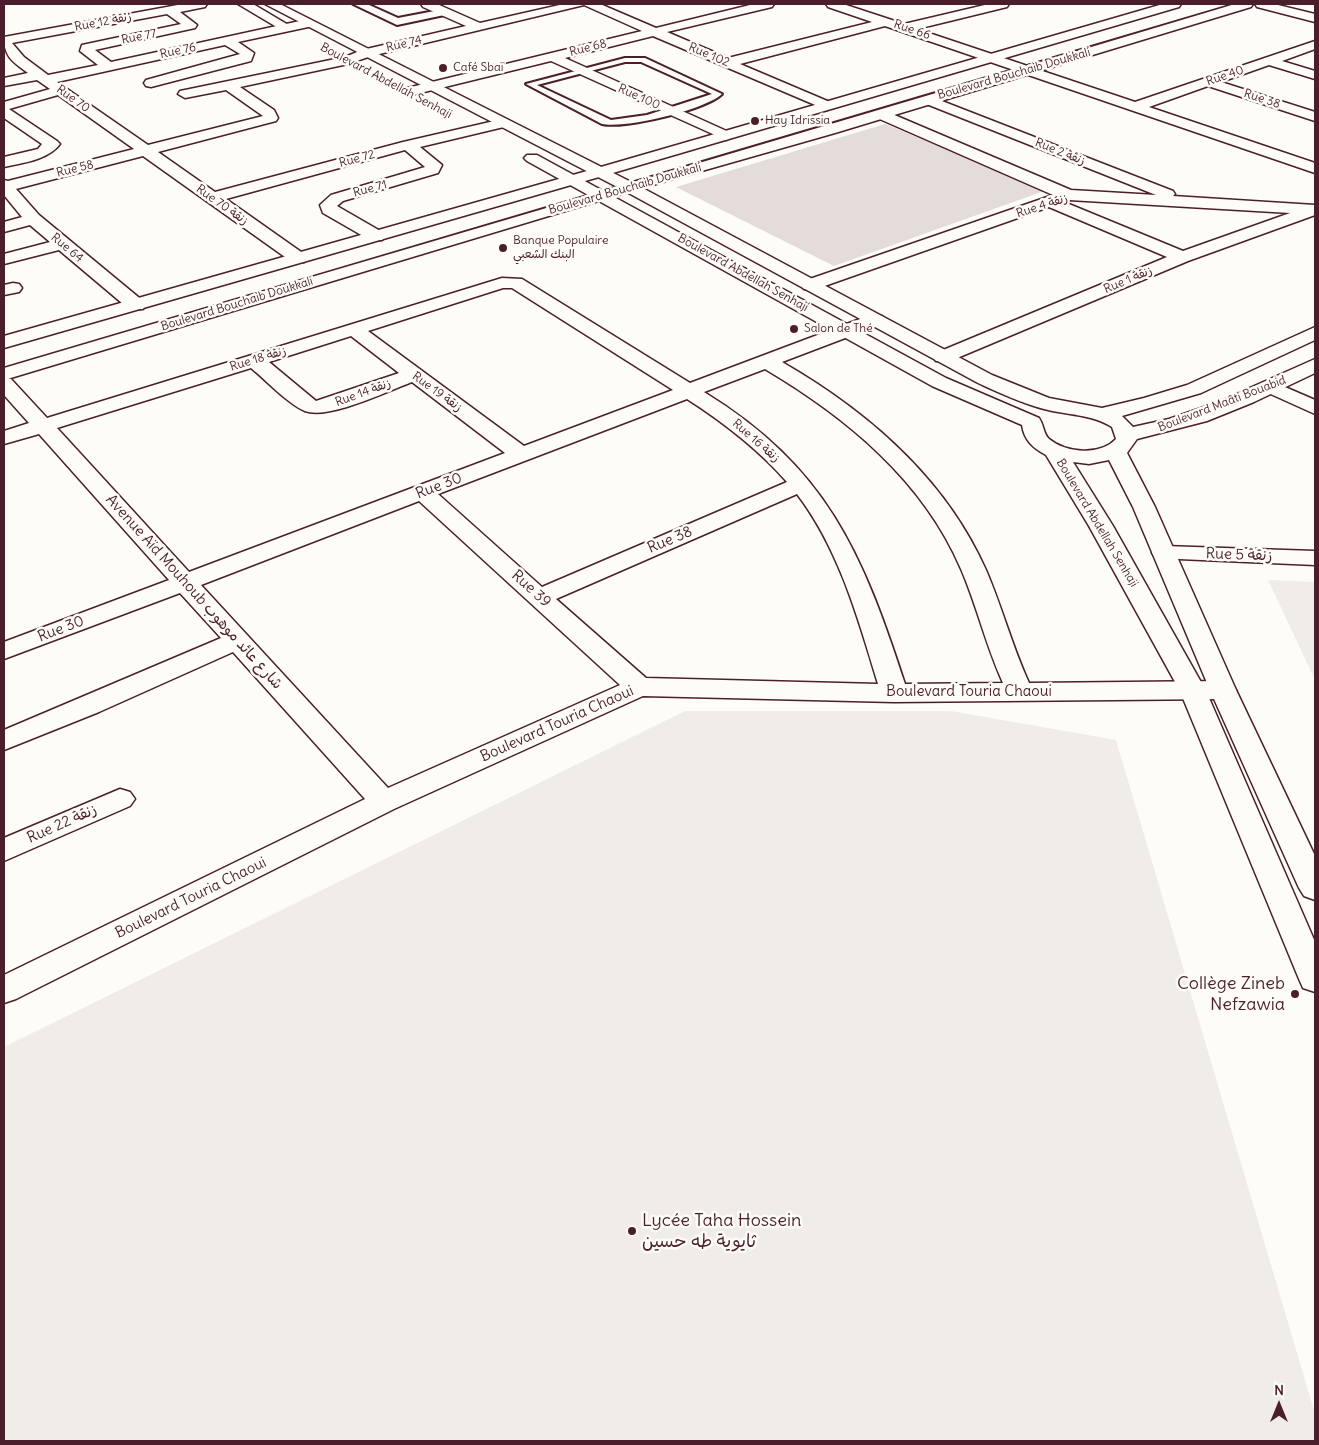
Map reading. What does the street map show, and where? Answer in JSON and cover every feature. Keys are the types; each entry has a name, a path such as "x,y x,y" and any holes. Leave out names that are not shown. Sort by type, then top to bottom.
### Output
{"street":[{"path":"4,30 143,4"},
{"name":"Rue 12 زنقة","path":"4,42 201,4"},
{"name":"Boulevard Abdellah Senhaji","path":"244,4 365,69"},
{"name":"Boulevard Abdellah Senhaji","path":"271,4 629,187 943,357 1034,400 1066,408 1084,409 1102,414 1119,423 1122,444 1164,552 1223,690 1315,888"},
{"path":"359,4 397,22 445,12"},
{"path":"427,4 478,27"},
{"name":"Rue 74","path":"185,94 348,60 367,53 579,4"},
{"name":"Rue 102","path":"590,4 828,106"},
{"name":"Rue 68","path":"404,90 431,87 768,4"},
{"name":"Rue 66","path":"832,4 1315,168"},
{"path":"965,4 982,9"},
{"path":"905,28 1003,4"},
{"name":"Boulevard Bouchaib Doukkali","path":"4,342 726,136 1175,4"},
{"name":"Boulevard Bouchaib Doukkali","path":"4,374 1247,4"},
{"path":"1261,4 1315,18"},
{"name":"Rue 77","path":"108,66 87,51 87,48 191,25 169,10"},
{"path":"726,63 886,22"},
{"name":"Rue 76","path":"4,82 108,66 309,23"},
{"path":"151,83 246,58 246,53 227,41"},
{"name":"Rue 70","path":"4,42 19,60 147,150"},
{"name":"Rue 40","path":"1134,107 1315,45"},
{"name":"Rue 100","path":"552,57 726,136"},
{"path":"4,63 19,60"},
{"path":"1269,61 1315,75"},
{"name":"Rue 38","path":"1208,82 1315,117"},
{"path":"147,150 271,118 269,113 229,85"},
{"path":"4,106 61,90"},
{"name":"Boulevard Abdellah Senhaji","path":"404,90 425,102"},
{"name":"Rue 2 زنقة","path":"929,100 1192,204"},
{"path":"4,112 52,144 43,152 4,162"},
{"path":"880,114 1068,195"},
{"name":"Boulevard Abdellah Senhaji","path":"459,120 492,138"},
{"name":"Rue 72","path":"212,198 408,145 504,124"},
{"name":"Rue 71","path":"376,236 330,209 328,205 337,198 435,168 432,163 408,145"},
{"name":"Rue 58","path":"4,186 147,150"},
{"name":"Rue 70 زنقة","path":"147,150 298,258"},
{"name":"Boulevard Abdellah Senhaji","path":"517,150 849,330 939,382 1032,422 1031,429 1034,437 1054,450 1101,526 1193,691 1315,979"},
{"name":"Rue 64","path":"4,186 33,219 136,305"},
{"name":"Rue 4 زنقة","path":"810,285 1068,195 1315,210"},
{"path":"1051,202 1182,257"},
{"name":"Rue 1 زنقة","path":"943,357 1182,257 1315,210"},
{"path":"4,226 33,219"},
{"path":"4,259 62,244"},
{"name":"Rue 18 زنقة","path":"4,438 502,283 512,282"},
{"name":"Rue 16 زنقة","path":"512,282 521,284 689,390 772,453 800,484 823,514 851,567 867,607 894,693"},
{"name":"Rue 30","path":"4,651 875,320"},
{"name":"Rue 19 زنقة","path":"353,329 522,455"},
{"name":"Boulevard Maâti Bouabid","path":"1102,414 1150,403 1194,389 1315,333"},
{"name":"Rue 14 زنقة","path":"254,360 313,407 326,406 413,375"},
{"path":"766,361 825,397 863,426 919,485 950,526 972,566 987,600 1005,663 1020,692"},
{"name":"Boulevard Maâti Bouabid","path":"1054,450 1082,457 1100,456 1154,430 1179,423 1270,387 1315,365"},
{"name":"Avenue Aïd Mouhoub شارع عائد موهوب","path":"4,383 384,802"},
{"path":"1270,387 1315,408"},
{"path":"1032,422 1044,412 1066,408"},
{"name":"Rue 38","path":"540,597 800,484"},
{"name":"Rue 39","path":"422,492 640,687"},
{"name":"Rue 5 زنقة","path":"1164,552 1315,558"},
{"path":"4,741 239,640"},
{"name":"Boulevard Touria Chaoui","path":"4,990 384,802 640,687 894,693 1223,690"},
{"name":"Rue 22 زنقة","path":"4,850 120,798"}],"lane":[{"path":"625,60 642,60 718,94 671,111 628,122 605,122 530,84 580,70 625,60"}],"shaded area":[{"path":"885,124 1047,190 834,266 676,187"},
{"path":"1268,580 1315,582 1315,680"},
{"name":"Lycée Taha Hossein ثايوية طه حسين","path":"685,711 951,711 1116,740 1315,1414 1315,1441 4,1441 4,1047"}],"place":[{"name":"Café Sbaï","path":"443,68"},
{"name":"Hay Idrissia","path":"755,121"},
{"name":"Banque Populaire البنك الشعبي","path":"503,248"},
{"name":"Salon de Thé","path":"794,329"},
{"name":"Collège Zineb Nefzawia","path":"1295,994"},
{"name":"Lycée Taha Hossein ثايوية طه حسين","path":"632,1231"}]}
